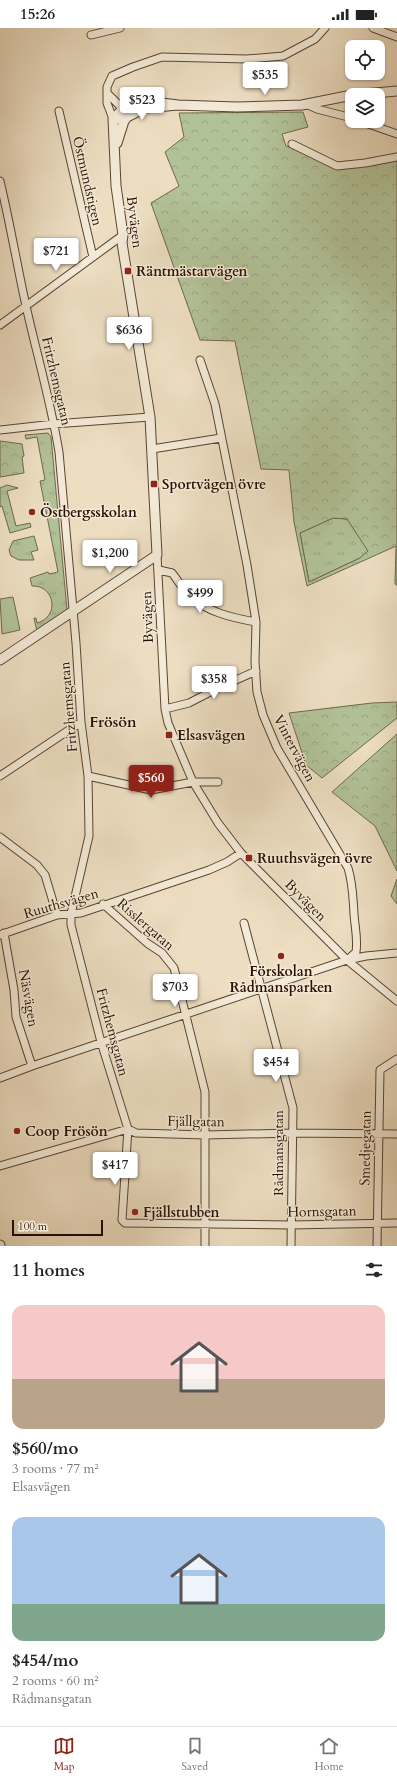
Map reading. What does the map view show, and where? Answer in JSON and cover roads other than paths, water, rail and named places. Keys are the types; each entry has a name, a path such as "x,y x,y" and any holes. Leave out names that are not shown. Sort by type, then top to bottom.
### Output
{"street":[{"path":"91,35 120,28"},
{"path":"325,28 315,39 283,56 247,59 162,57 112,76 106,87 107,103 113,119 145,108 178,105 237,107 306,104 345,96"},
{"path":"373,28 397,37"},
{"path":"385,92 397,91"},
{"path":"107,93 125,116"},
{"path":"306,104 317,110 345,116"},
{"name":"Östmundstigen","path":"59,112 93,257"},
{"name":"Byvägen","path":"115,148 125,116"},
{"name":"Byvägen","path":"113,119 116,186 123,235 122,243 150,417 168,723 193,782 218,823 241,853 347,960 397,1001"},
{"path":"380,128 397,134"},
{"path":"292,144 337,166 397,157"},
{"name":"Fritzhemsgatan","path":"0,181 2,195 9,215 26,306 54,424 59,452 81,722 88,776 89,836 71,914 71,925 101,1042 128,1129 122,1220 128,1223"},
{"path":"0,325 123,235"},
{"name":"Vintervägen","path":"200,360 215,404 256,622 257,692 263,714 277,748 348,868 353,887 354,915 358,939 356,952 347,960"},
{"path":"0,430 54,424 150,417"},
{"path":"152,449 222,438"},
{"path":"0,660 157,554"},
{"path":"159,570 172,573 188,595 196,601 229,617 256,622"},
{"path":"166,709 189,703 216,689 256,672"},
{"path":"0,776 81,722"},
{"path":"88,776 151,790 193,782 218,782"},
{"path":"0,837 37,864 45,876 57,915"},
{"name":"Ruuthsvägen","path":"2,934 57,915 80,913 209,870 228,862 241,853"},
{"name":"Risslergatan","path":"104,904 147,943 162,953 174,968 205,1092 205,1246"},
{"name":"Rådmansgatan","path":"244,923 292,1108 291,1246"},
{"name":"Näsvägen","path":"2,934 14,990 16,1017 32,1066"},
{"path":"0,1078 101,1042 347,960 366,956 397,953"},
{"name":"Smedjegatan","path":"377,1246 380,1070 397,1059"},
{"name":"Fjällgatan","path":"0,1166 128,1129 136,1133 397,1134"},
{"name":"Hornsgatan","path":"128,1223 291,1225 397,1223"}],"place":[{"name":"Räntmästarvägen","path":"128,271"},
{"name":"Sportvägen övre","path":"154,484"},
{"name":"Östbergsskolan","path":"32,512"},
{"name":"Elsasvägen","path":"169,735"},
{"name":"Ruuthsvägen övre","path":"249,858"},
{"name":"Förskolan Rådmansparken","path":"281,956"},
{"name":"Coop Frösön","path":"17,1131"},
{"name":"Fjällstubben","path":"135,1212"}],"district":[{"name":"Frösön","path":"113,722"}]}
